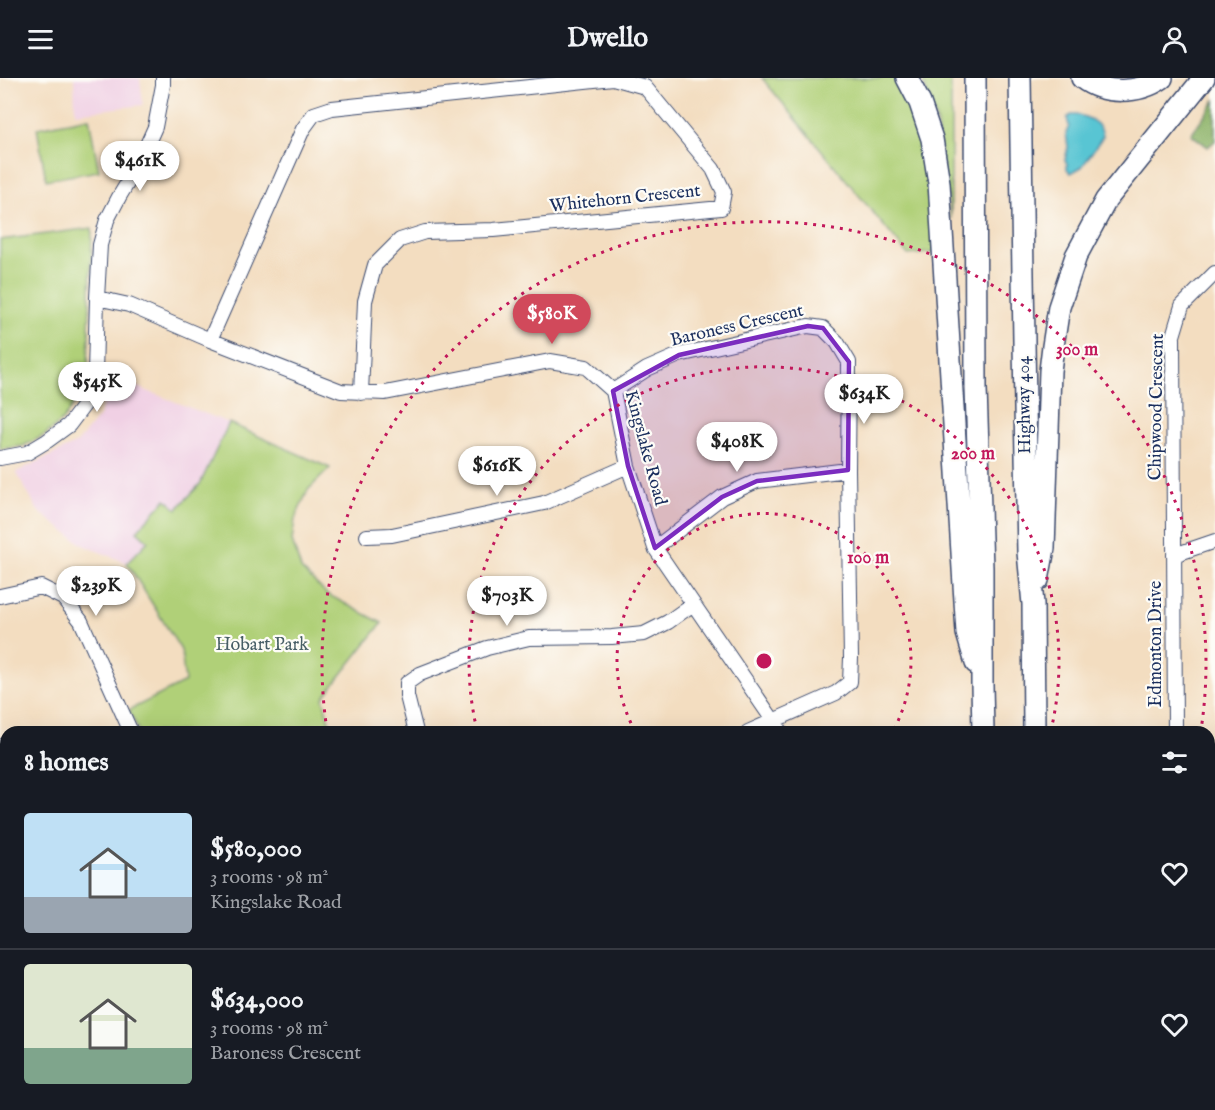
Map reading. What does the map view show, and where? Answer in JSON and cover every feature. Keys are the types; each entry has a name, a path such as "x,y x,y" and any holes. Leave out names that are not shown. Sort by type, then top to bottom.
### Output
{"highway":[{"path":"907,78 920,103 932,139 939,183 967,633 982,684"},
{"path":"975,78 976,389 982,568 984,726"},
{"name":"Highway 404","path":"1020,78 1034,726"},
{"path":"1082,78 1088,83 1107,89 1132,90 1162,78"},
{"path":"1033,604 1044,548 1050,371 1059,307 1076,256 1106,200 1204,78"}],"street":[{"path":"0,458 27,453 47,441 69,425 84,405 95,373 100,245 107,220 137,167 155,127 163,85 162,78"},
{"name":"Whitehorn Crescent","path":"210,340 303,129 314,114 332,108 613,78 645,87 713,169 724,192 721,208 493,230 425,232 400,240 375,265 365,301 361,393"},
{"name":"Chipwood Crescent","path":"1174,555 1173,336 1182,306 1215,273"},
{"name":"Kingslake Road","path":"97,298 129,305 210,340 341,391 385,393 550,361 586,367 614,390 628,466 655,548 776,726"},
{"name":"Baroness Crescent","path":"614,390 647,369 679,355 808,326 823,328 837,342 849,362 851,657 849,682 836,693 779,726"},
{"path":"367,536 392,535 544,503 628,466"},
{"path":"655,548 722,497 757,481 848,470"},
{"path":"1174,555 1215,541"},
{"name":"Edmonton Drive","path":"1174,555 1175,726"},
{"path":"0,596 41,587 63,597 81,621 128,726"},
{"path":"414,726 407,696 407,683 420,674 487,648 529,638 612,637 644,633 668,622 693,604"}],"highlighted area":[{"path":"808,326 823,328 849,362 848,470 757,481 722,497 655,548 628,466 613,391 679,355"}],"shaded area":[{"path":"74,78 140,78 143,105 75,113"},
{"path":"112,377 229,423 200,485 127,563 83,545 38,511 16,472 77,443 99,416"}],"green space":[{"path":"762,78 894,78 910,103 927,150 938,252 908,255"},
{"path":"922,78 951,78 951,219 936,120"},
{"path":"1215,100 1215,141 1208,147 1191,134"},
{"path":"89,118 99,171 46,180 37,128"},
{"path":"92,228 88,369 84,388 63,420 45,435 23,446 0,449 0,240"},
{"name":"Hobart Park","path":"229,423 330,468 308,490 295,519 292,541 301,569 327,594 382,623 323,698 330,726 136,726 129,710 185,682 181,650 127,563 148,541 137,531 166,499 177,509 200,484"}],"water":[{"path":"1071,115 1092,120 1102,131 1103,136 1082,167 1071,173 1067,169 1065,160 1068,147 1066,133 1069,126 1067,118"}]}
